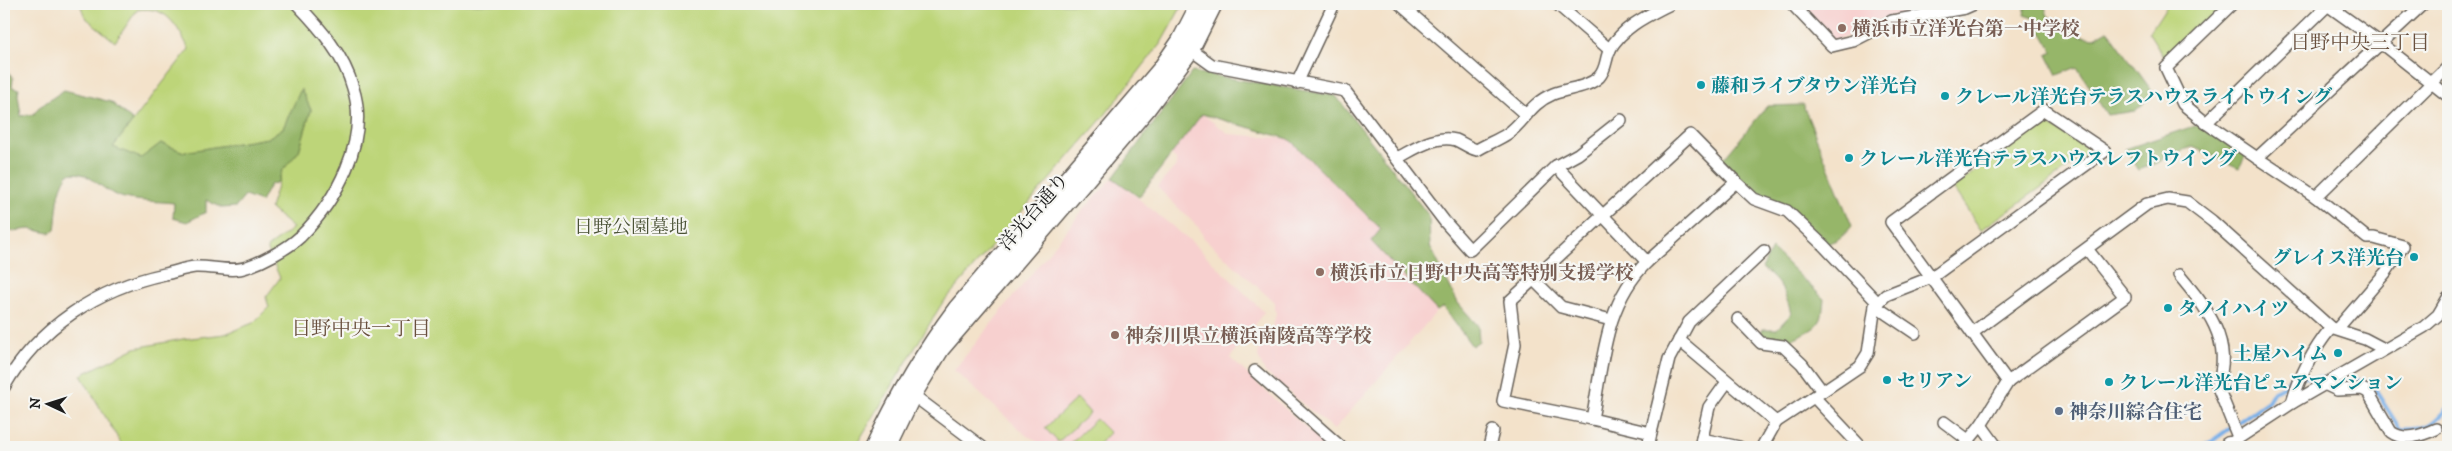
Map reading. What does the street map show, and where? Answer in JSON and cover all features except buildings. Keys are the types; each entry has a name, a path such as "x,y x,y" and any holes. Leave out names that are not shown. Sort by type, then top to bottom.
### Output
{"street":[{"path":"4,387 16,367 47,332 80,308 107,292 145,278 194,268 246,268 298,239 322,213 345,173 355,137 356,112 354,88 340,56 297,4"},
{"name":"洋光台通り","path":"874,447 890,413 928,346 956,309 1160,70 1185,45 1200,4"},
{"name":"洋光台通り","path":"888,447 912,395 941,349 1147,109 1185,45 1214,4"},
{"path":"1297,82 1334,4"},
{"path":"1400,4 1525,114"},
{"path":"1556,4 1610,50"},
{"path":"1397,158 1422,145 1447,138 1477,150 1507,134 1525,114 1551,95 1587,84 1598,77 1605,69 1610,50 1636,22 1670,4"},
{"path":"1792,4 1832,46 1853,41 1892,21 1965,8 1974,4"},
{"path":"2232,4 2166,68 2183,104 2206,123 2316,197 2367,238 2374,238 2403,246 2386,272 2315,347 2297,385 2292,403"},
{"path":"2206,123 2327,4 2448,96"},
{"path":"2257,158 2423,4"},
{"path":"1185,45 1212,65 1345,91 1446,222 1470,250 1556,166 1578,154 1621,120"},
{"path":"2316,197 2448,67"},
{"path":"1762,447 1776,422 1860,366 1868,353 1876,305 1886,295 1932,277 2105,151 2044,110 1891,222 1932,277 2008,382"},
{"path":"1651,433 1503,401 1516,344 1510,301 1690,135 1754,199 1787,211 1824,246 1876,305 1915,332"},
{"path":"1556,166 1647,262"},
{"path":"1592,419 1611,320 1623,290 1633,276 1647,262 1736,182"},
{"path":"1972,333 2147,204 2168,199 2187,202 2212,221 2334,328 2365,339 2384,349"},
{"path":"1944,422 1966,444 1981,425 2008,382 2125,297 2087,249"},
{"path":"1648,447 1669,359 1689,322 1764,251"},
{"path":"2179,275 2214,323 2222,341 2223,372 2217,385 2231,417 2232,442"},
{"path":"1534,280 1560,307 1611,320"},
{"path":"2232,442 2292,403 2424,327 2438,315 2448,298"},
{"path":"1738,319 1760,343 1783,346 1802,364 1818,394 1861,447"},
{"path":"1679,340 1776,422"},
{"path":"1255,372 1341,447"},
{"path":"1727,382 1709,407 1700,443 1739,447"},
{"path":"2324,384 2338,390 2362,389 2368,392 2391,432 2397,436 2420,436 2436,429"},
{"path":"912,395 968,443 982,447"},
{"path":"1981,425 1996,447"},
{"path":"1489,447 1492,430"}],"shaded area":[{"name":"横浜市立洋光台第一中学校","path":"1799,4 1955,4 1876,20 1849,36 1832,40"},
{"name":"横浜市立日野中央高等特別支援学校","path":"1202,114 1229,134 1289,139 1382,229 1372,241 1437,311 1334,430 1265,372 1258,357 1259,347 1273,327 1276,314 1274,302 1204,238 1200,229 1157,187 1176,166 1176,159 1171,154"},
{"name":"神奈川県立横浜南陵高等学校","path":"1113,178 1193,243 1264,312 1230,358 1327,447 1038,447 1036,440 1027,436 954,370 1083,210"}],"green space":[{"name":"日野公園墓地","path":"80,4 1183,4 1161,43 1105,115 941,305 855,447 123,447 81,375 135,348 183,339 225,334 253,323 269,307 266,297 280,278 267,248 293,228 270,208 282,171 299,151 311,110 301,90 283,128 268,138 184,152 161,143 141,159 113,147 189,49 170,19 156,11 147,9 137,10 115,42 85,17"},
{"path":"2026,4 2039,4 2045,7 2048,16 2080,36 2094,38 2108,30 2154,94 2135,111 2107,115 2077,67 2057,75 2047,55 2053,52 2033,18 2024,15"},
{"path":"2168,4 2225,4 2166,60 2149,33"},
{"path":"4,66 13,78 12,87 19,89 21,116 34,114 38,108 64,90 111,102 133,121 113,147 141,158 161,143 184,152 268,138 283,128 301,89 311,110 299,151 282,171 278,182 270,185 261,202 245,196 236,207 222,208 206,200 206,212 187,222 173,218 174,203 122,197 110,192 82,174 75,173 68,174 61,187 55,230 49,233 30,229 4,232"},
{"path":"1192,72 1336,96 1429,216 1430,246 1458,303 1478,326 1479,341 1472,346 1443,307 1437,311 1371,241 1381,229 1289,139 1202,114 1139,197 1113,178"},
{"path":"1803,105 1852,226 1838,239 1827,243 1758,196 1721,159 1727,155 1767,106"},
{"path":"2041,120 2092,151 1981,230 1953,188"},
{"path":"2200,124 2246,155 2239,168 2193,147 2166,155 2161,161 2139,170 2125,149"},
{"path":"1772,249 1824,299 1822,317 1818,324 1810,331 1785,344 1758,336 1763,329 1777,329 1791,314 1787,299 1781,288 1762,268"},
{"path":"1077,398 1090,413 1058,442 1045,428"},
{"path":"1096,419 1110,433 1095,447 1066,447"}],"waterway":[{"path":"2198,447 2212,441 2268,401 2274,391 2284,386 2291,377 2327,378"},
{"path":"2341,379 2358,380 2372,385 2400,429 2416,429 2427,426 2448,408"}],"place":[{"name":"横浜市立洋光台第一中学校","path":"1842,28"},
{"name":"藤和ライブタウン洋光台","path":"1701,85"},
{"name":"クレール洋光台テラスハウスライトウイング","path":"1945,96"},
{"name":"クレール洋光台テラスハウスレフトウイング","path":"1849,158"},
{"name":"グレイス洋光台","path":"2414,257"},
{"name":"横浜市立日野中央高等特別支援学校","path":"1320,272"},
{"name":"タノイハイツ","path":"2168,308"},
{"name":"神奈川県立横浜南陵高等学校","path":"1115,335"},
{"name":"土屋ハイム","path":"2338,353"},
{"name":"セリアン","path":"1887,380"},
{"name":"クレール洋光台ピュアマンション","path":"2109,382"},
{"name":"神奈川綜合住宅","path":"2059,411"}],"district":[{"name":"日野中央三丁目","path":"2360,42"},
{"name":"日野中央一丁目","path":"361,328"}]}
